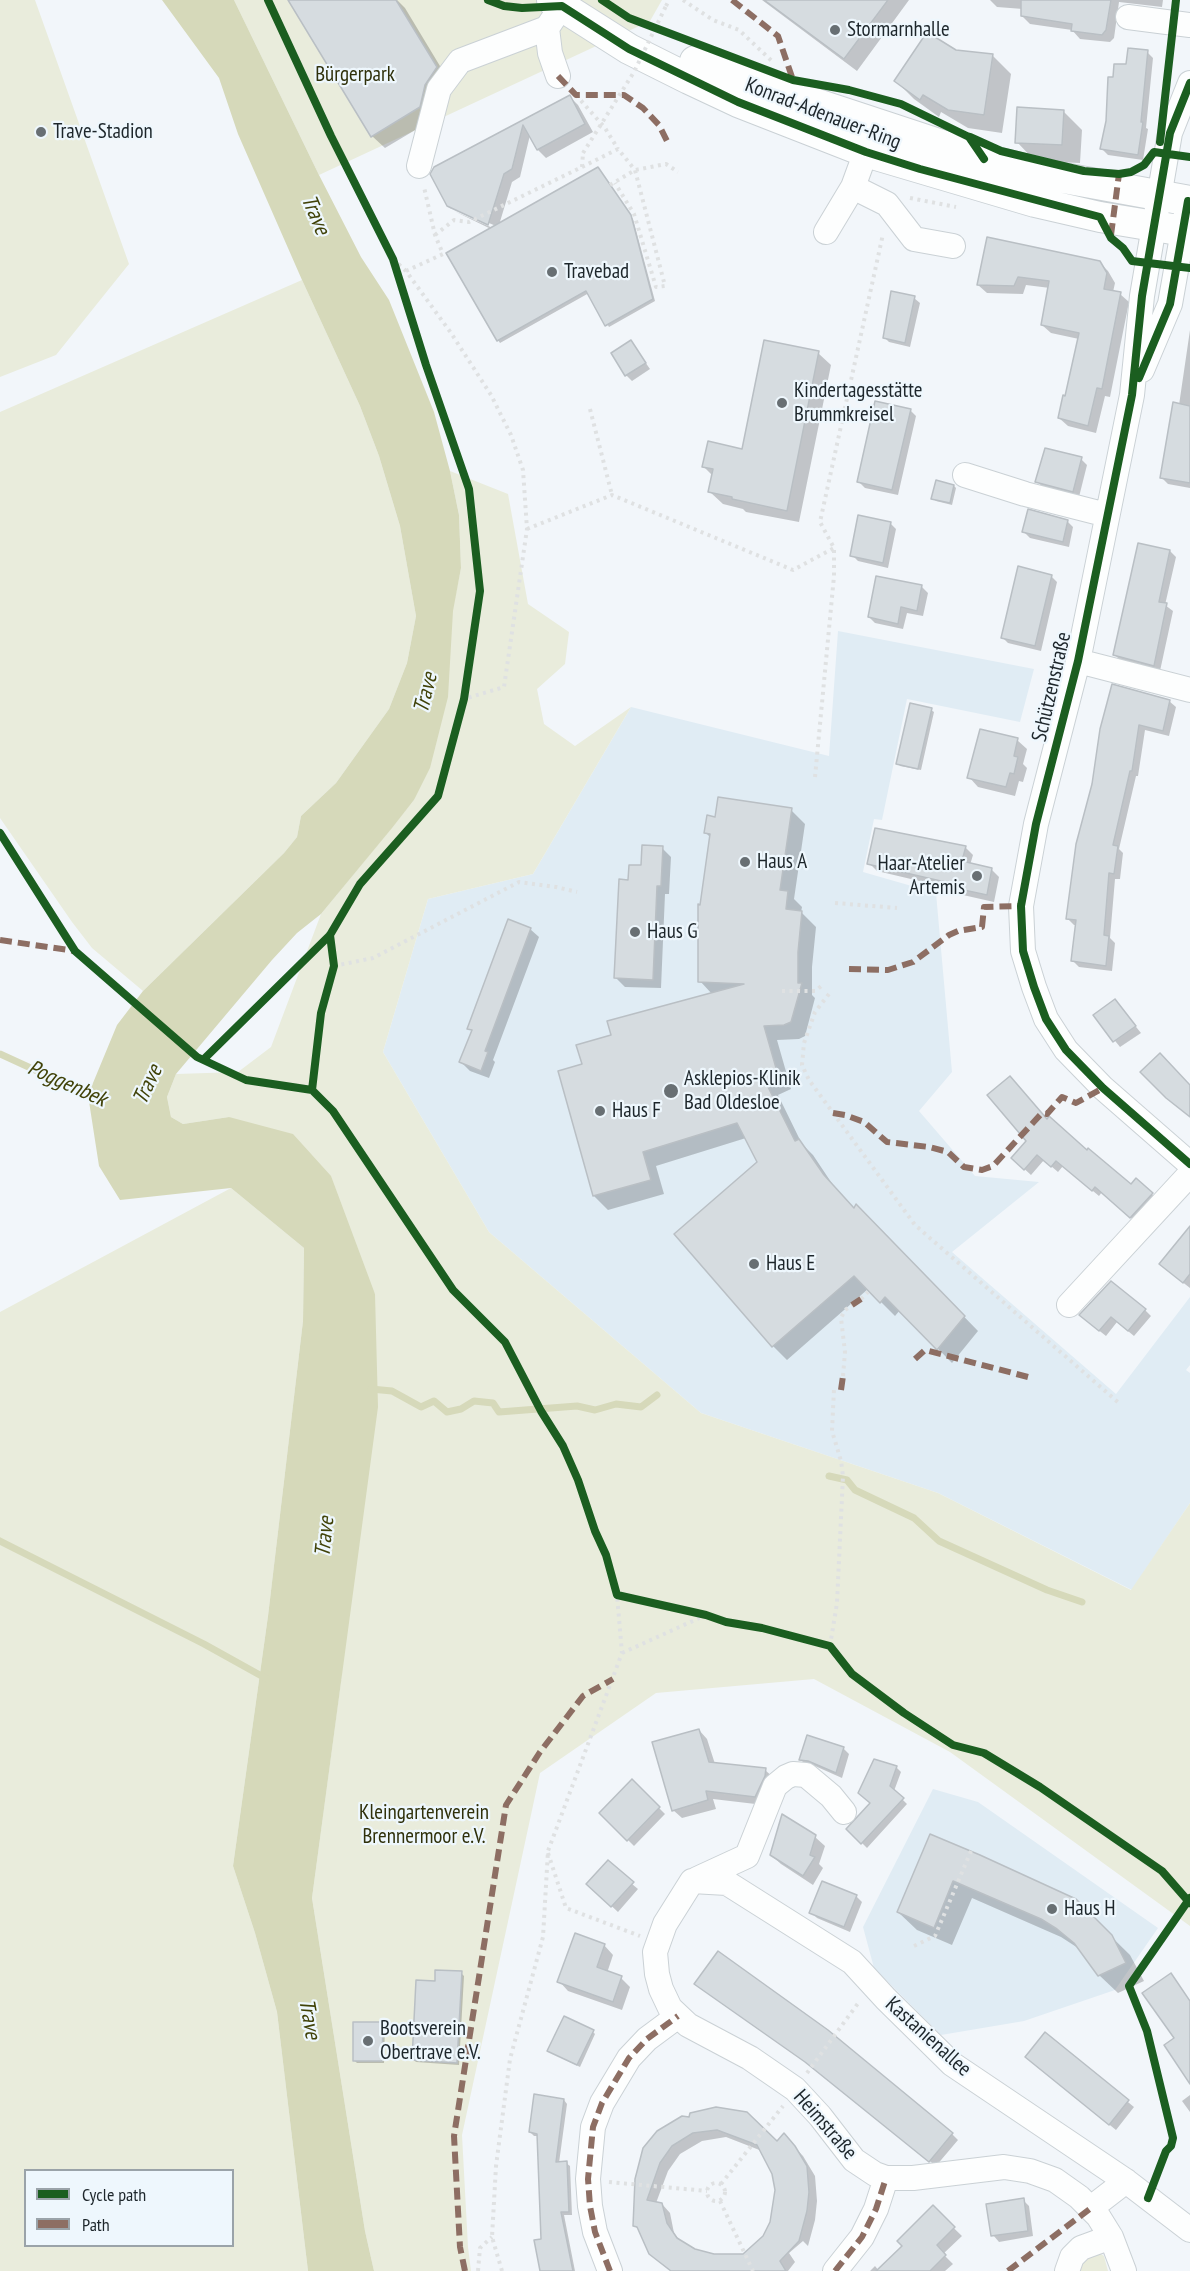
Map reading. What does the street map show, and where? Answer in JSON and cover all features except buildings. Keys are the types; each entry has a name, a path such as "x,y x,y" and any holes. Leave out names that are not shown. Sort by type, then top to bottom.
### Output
{"main road":[{"name":"Konrad-Adenauer-Ring","path":"554,11 632,33 871,138 1035,202 1100,217 1186,232"},
{"name":"Konrad-Adenauer-Ring","path":"871,138 974,156 1042,174 1182,196"}],"street":[{"path":"554,11 550,53 558,76"},
{"path":"419,166 439,89 460,61 554,11"},
{"path":"1128,17 1190,25"},
{"name":"Schützenstraße","path":"1132,395 1170,304 1186,232 1170,133 1190,84"},
{"path":"826,232 853,187 871,138"},
{"path":"853,187 887,204 914,239 953,246"},
{"name":"Schützenstraße","path":"1182,196 1154,226 1142,296 1132,395 1078,661 1036,824 1021,906 1023,951 1034,987 1046,1019 1066,1050 1103,1088 1190,1164"},
{"path":"966,475 1025,494 1107,515"},
{"path":"1078,661 1190,690"},
{"path":"1069,1305 1190,1174"},
{"path":"692,1881 747,1856 775,1786 786,1777 793,1774 806,1775 831,1796 844,1812"},
{"name":"Heimstraße","path":"692,1881 665,1924 657,1942 656,1963 661,1989 670,2008 678,2016 688,2025 750,2058 795,2089 820,2116 854,2160 886,2178 913,2178 990,2167 1017,2168 1043,2174 1055,2180 1091,2208 1111,2237 1124,2271"},
{"name":"Kastanienallee","path":"692,1881 727,1882 852,1962 952,2064 1126,2181 1190,2230"},
{"path":"610,2271 595,2232 588,2180 593,2127 602,2103 629,2058 648,2039 678,2016"},
{"path":"835,2271 862,2237 876,2209 886,2178"},
{"path":"1091,2208 1126,2181"},
{"path":"1067,2271 1071,2257 1081,2248 1111,2237"}],"path":[{"path":"582,167 583,153 634,72 669,0"},
{"path":"683,0 713,20 739,30 777,66"},
{"path":"649,26 659,30"},
{"path":"576,95 605,128 635,170 665,286 656,287 634,214 615,183"},
{"path":"435,235 454,220 470,222 618,149"},
{"path":"610,185 635,170 666,164 678,172"},
{"path":"406,271 443,254 435,235 419,166"},
{"path":"393,259 406,271 491,395 511,435 524,470 527,529 504,687 464,699"},
{"path":"816,777 834,576 834,548 820,522 863,326"},
{"path":"590,409 612,495"},
{"path":"527,529 612,495 793,570 834,548"},
{"path":"334,966 373,958 519,882 577,892"},
{"path":"835,903 897,908"},
{"path":"782,991 815,991 824,984"},
{"path":"829,994 815,1012 804,1043 802,1065 809,1080 915,1225 1120,1404"},
{"path":"861,1299 868,1292"},
{"path":"843,1376 846,1352 841,1318 852,1305"},
{"path":"830,1646 837,1603 843,1482 841,1461 832,1431 834,1389"},
{"path":"502,2271 492,2237 496,2166 510,2060 543,1937 548,1851 622,1653 617,1595"},
{"path":"622,1653 706,1615"},
{"path":"548,1851 566,1908 657,1942"},
{"path":"914,1946 935,1936 971,1851"},
{"path":"588,2180 707,2191"},
{"path":"707,2191 712,2183 721,2184 726,2193 720,2201"},
{"path":"707,2191 711,2200 720,2201"},
{"path":"720,2201 753,2271"},
{"path":"478,2271 480,2248 492,2237"}],"shaded area":[{"name":"Asklepios-Klinik Bad Oldesloe","path":"838,631 1034,669 1020,722 907,699 882,820 874,819 863,872 936,893 952,1072 919,1111 975,1176 1039,1182 952,1252 1116,1394 1190,1297 1190,1365 1186,1370 1190,1373 1190,1503 1132,1590 938,1493 701,1413 489,1232 383,1052 428,899 533,874 631,707 829,756"},
{"path":"933,1789 978,1802 1158,1928 1115,1990 1024,2021 941,2035 874,1968 863,1927"}],"green space":[{"name":"Trave-Stadion","path":"0,0 35,0 129,264 56,355 0,377"},
{"name":"Bürgerpark","path":"234,0 662,0 650,21 319,175"},
{"path":"302,280 360,406 379,456 400,526 416,616 407,663 389,709 336,783 301,816 297,837 284,853 143,991 92,948 0,818 0,412"},
{"name":"Kleingartenverein Brennermoor e.V.","path":"450,471 508,494 528,604 569,632 565,664 537,689 544,724 575,746 631,707 533,874 428,899 383,1052 489,1232 701,1413 938,1493 1131,1590 1190,1503 1190,1926 950,1752 814,1679 656,1693 540,1773 462,2135 471,2271 374,2271 365,2231 312,1898 341,1681 375,1294 229,1117 183,1124 171,1117 167,1097 176,1074 238,1072 271,1047 321,914 414,800 461,568 459,515"},
{"path":"231,1188 304,1248 303,1321 268,1616 233,1866 277,2012 308,2271 0,2271 0,1312"},
{"path":"1101,2254 1104,2256 1108,2271 1078,2271 1083,2259"}],"water":[{"name":"Trave","path":"162,0 234,0 361,257 389,300 434,412 459,515 461,568 453,611 448,697 430,768 414,800 321,914 297,933 272,960 176,1074 167,1097 171,1117 183,1124 229,1117 293,1134 331,1176 375,1294 378,1407 312,1898 365,2231 374,2271 308,2271 277,2012 233,1866 268,1616 303,1321 304,1248 231,1188 120,1200 99,1166 88,1095 117,1025 143,991 284,853 297,837 301,816 336,783 389,709 407,663 416,616 400,526 379,456 360,406 238,134 219,78"}],"waterway":[{"name":"Poggenbek","path":"0,1054 96,1098"},
{"path":"371,1389 392,1391 421,1407 434,1401 447,1412 461,1409 474,1401 493,1403 499,1412 577,1406 595,1410 616,1404 641,1407 657,1395"},
{"path":"829,1476 847,1480 855,1490 914,1518 939,1541 1047,1590 1082,1602"},
{"path":"0,1541 204,1644 267,1679"}],"marked path":[{"path":"732,0 778,36 793,80"},
{"path":"558,76 576,95 624,95 643,108 659,125 669,145"},
{"path":"1111,235 1119,174"},
{"path":"849,969 888,970 913,962 949,935 982,927 984,907 1021,906"},
{"path":"0,940 75,951"},
{"path":"833,1113 864,1122 887,1142 929,1147 948,1152 964,1167 982,1170 993,1166 1042,1113 1047,1114 1062,1097 1076,1103 1103,1088"},
{"path":"852,1305 861,1299"},
{"path":"915,1359 925,1350 1028,1377"},
{"path":"841,1390 843,1376"},
{"path":"465,2271 460,2247 454,2136 506,1805 540,1752 583,1696 613,1679"},
{"path":"610,2271 595,2232 590,2206 588,2179 593,2127 602,2103 629,2058 647,2039 678,2016"},
{"path":"835,2271 862,2237 876,2209 886,2178"},
{"path":"1008,2271 1091,2208"}],"cycle path":[{"path":"204,1059 330,935 360,884 438,796 464,699 480,591 469,489 426,365 393,259 331,136 268,0"},
{"path":"488,0 504,6 522,8 562,6 629,49 738,102 866,152 920,169 1100,217 1111,238 1123,248 1132,261 1190,268"},
{"path":"602,0 629,18 793,80 849,90 901,104 969,137 984,159"},
{"path":"1160,142 1176,0"},
{"path":"1190,83 1170,133 1142,296 1132,395 1078,661 1036,824 1021,906 1023,951 1034,987 1046,1019 1066,1050 1103,1088 1190,1164"},
{"path":"970,137 1001,151 1084,171 1119,174 1131,172 1144,165 1154,152 1190,157"},
{"path":"1139,378 1170,304 1188,201"},
{"path":"0,833 75,951 197,1057 246,1080 312,1090"},
{"path":"330,935 334,966 321,1013 312,1090 333,1111 453,1290 505,1342 541,1411 563,1446 606,1555 617,1595 830,1646 852,1674 904,1713 953,1745 984,1753 1040,1787 1162,1871 1190,1903"},
{"path":"1148,2198 1173,2138 1147,2031 1129,1986 1190,1898"}],"place":[{"name":"Stormarnhalle","path":"835,30"},
{"name":"Trave-Stadion","path":"41,132"},
{"name":"Travebad","path":"552,272"},
{"name":"Kindertagesstätte Brummkreisel","path":"782,403"},
{"name":"Haus A","path":"745,862"},
{"name":"Haar-Atelier Artemis","path":"977,876"},
{"name":"Haus G","path":"635,932"},
{"name":"Asklepios-Klinik Bad Oldesloe","path":"671,1091"},
{"name":"Haus F","path":"600,1111"},
{"name":"Haus E","path":"754,1264"},
{"name":"Haus H","path":"1052,1909"},
{"name":"Bootsverein Obertrave e.V.","path":"368,2041"}]}
